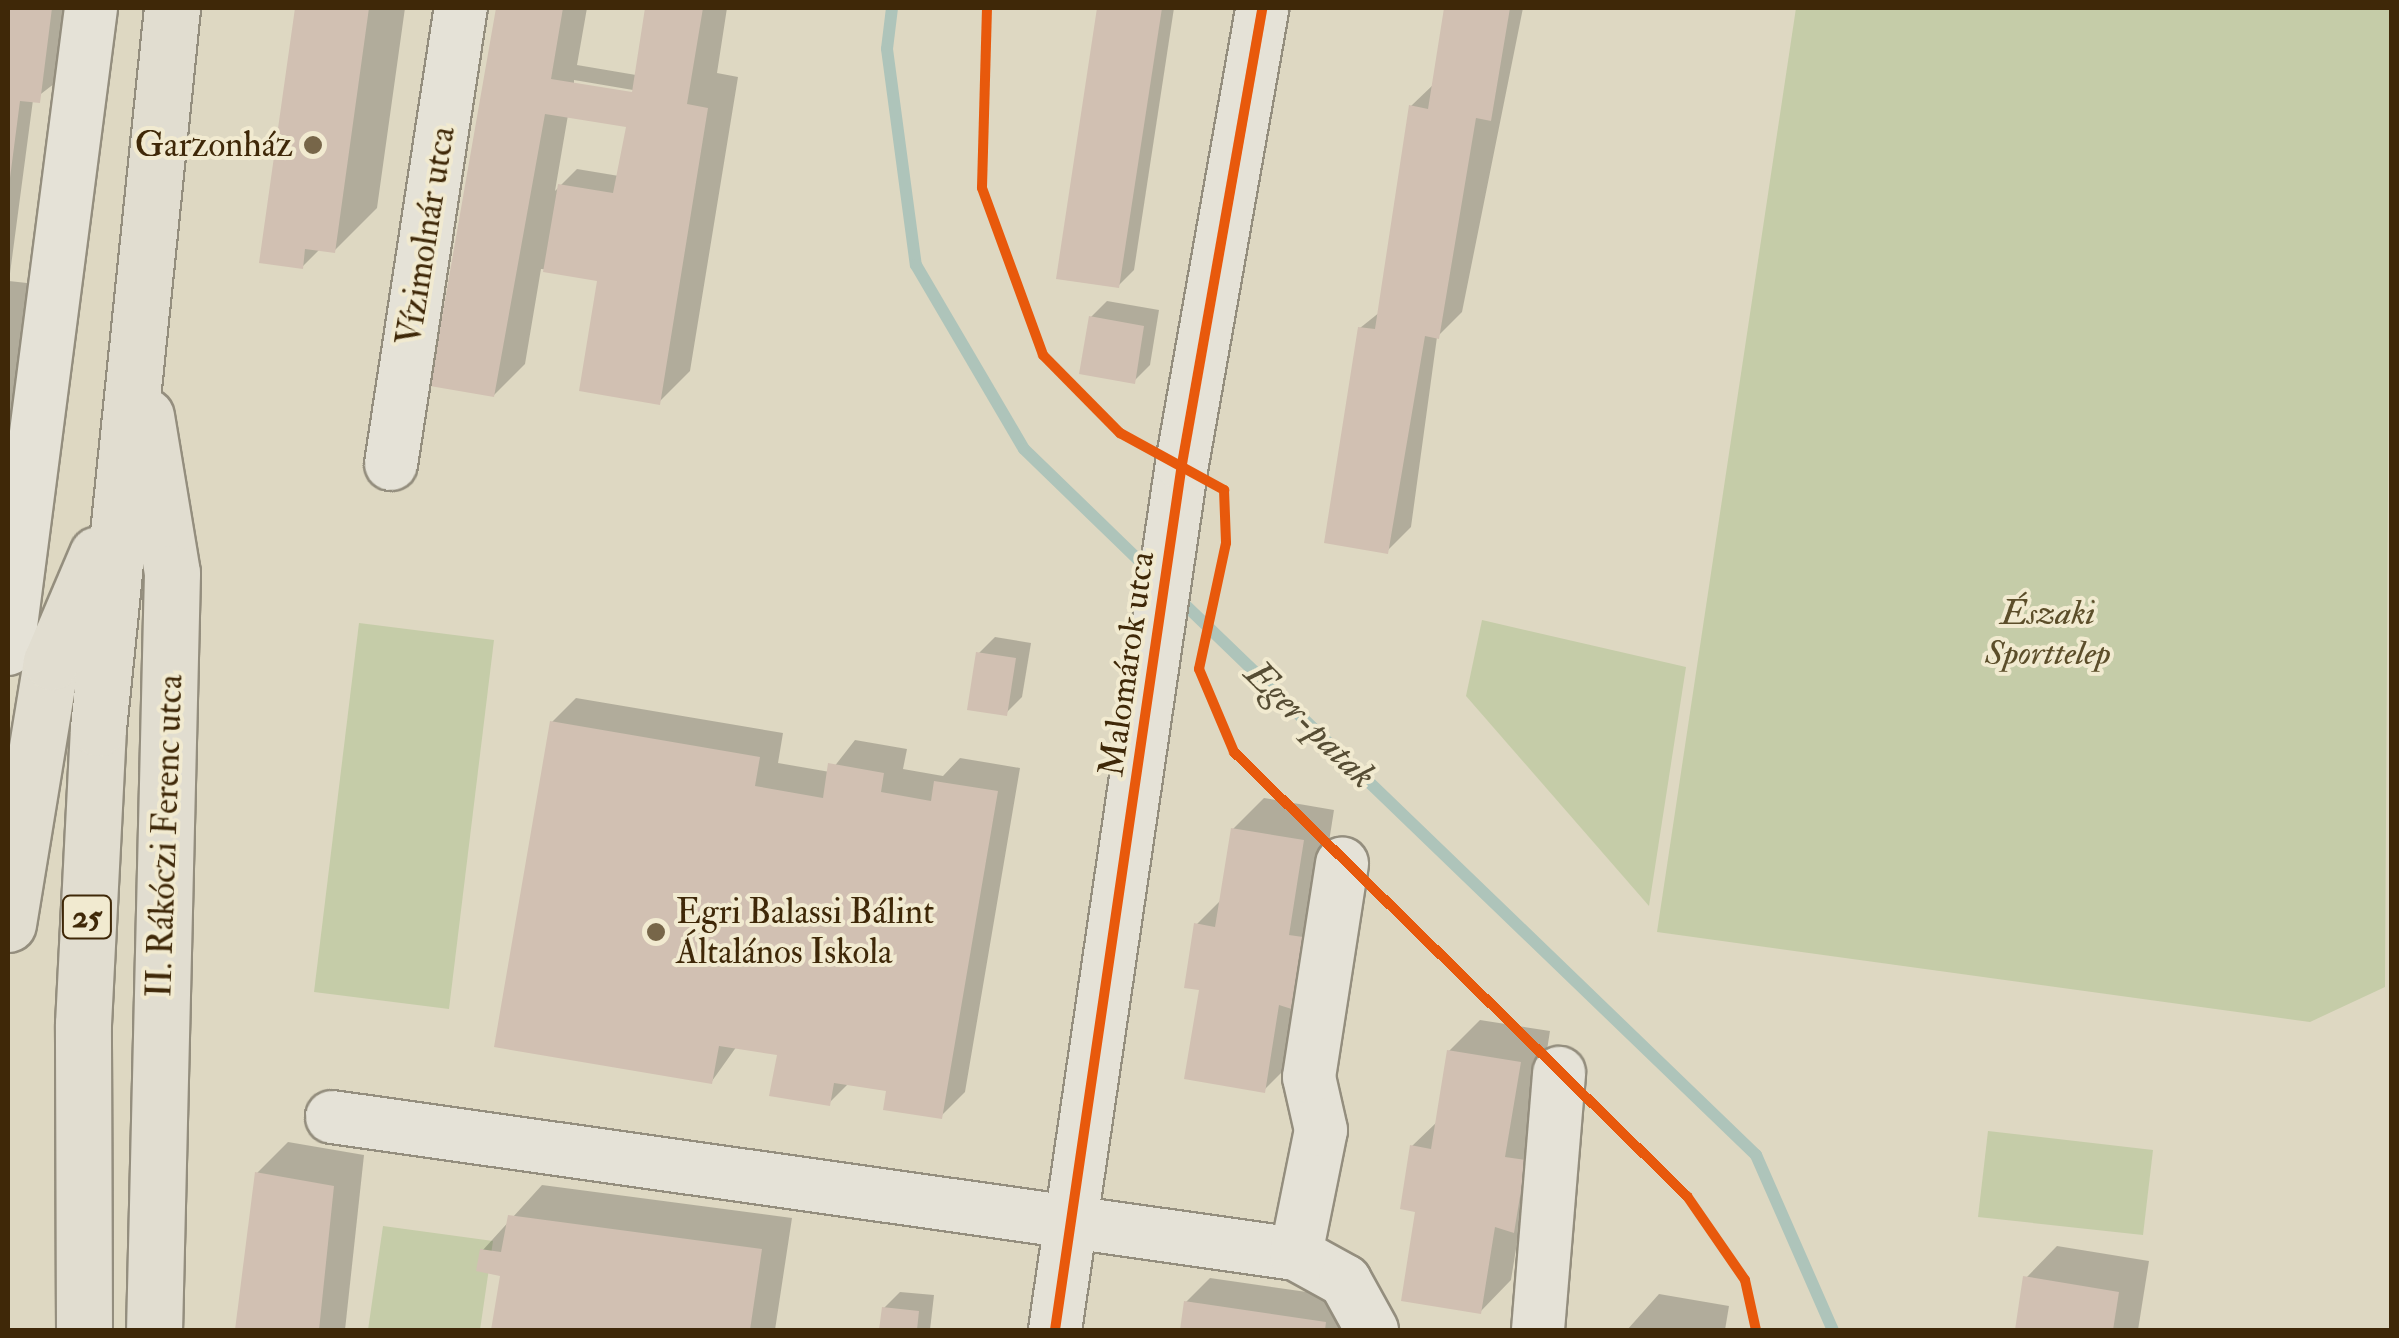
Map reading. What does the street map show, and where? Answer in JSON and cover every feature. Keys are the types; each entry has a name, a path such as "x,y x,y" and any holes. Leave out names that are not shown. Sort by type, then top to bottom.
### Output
{"main road":[{"name":"II. Rákóczi Ferenc utca","path":"84,1330 88,897 118,505 172,8"},
{"name":"II. Rákóczi Ferenc utca","path":"134,346 172,574 154,1330"},
{"name":"II. Rákóczi Ferenc utca","path":"8,924 8,904 51,662 118,505"}],"street":[{"path":"8,649 91,8"},
{"name":"Vízimolnár utca","path":"391,464 461,8"},
{"name":"Malomárok utca","path":"1055,1330 1182,473 1262,8"},
{"path":"1296,1254 1320,1130 1310,1077 1342,864"},
{"path":"1538,1330 1559,1073"},
{"path":"332,1117 1073,1216 1296,1254 1346,1281 1379,1329"}],"green space":[{"name":"Északi Sporttelep","path":"1796,8 2391,8 2385,987 2310,1022 1657,932"},
{"path":"1482,620 1686,667 1649,906 1466,696"},
{"path":"359,623 494,640 449,1009 314,992"},
{"path":"1988,1131 2153,1150 2143,1235 1978,1217"},
{"path":"383,1226 493,1241 480,1330 368,1330"}],"building":[{"path":"8,8 52,8 40,103 20,101 10,178"},
{"name":"Garzonház","path":"295,8 369,8 335,253 305,249 303,269 259,263"},
{"path":"496,8 563,8 551,79 632,92 645,8 703,8 687,104 708,108 660,405 579,391 597,281 543,272 558,184 613,193 626,127 545,114 494,397 430,386"},
{"path":"1097,8 1162,8 1119,288 1056,279"},
{"path":"1444,8 1510,8 1491,121 1476,118 1439,339 1425,336 1388,554 1324,543 1358,327 1375,329 1409,105 1428,109"},
{"path":"1089,316 1144,326 1135,384 1079,374"},
{"path":"976,652 1016,658 1007,716 967,710"},
{"path":"550,721 760,757 755,786 823,798 828,763 884,773 881,792 931,801 934,781 998,791 942,1119 883,1110 886,1091 834,1083 830,1106 769,1096 777,1055 719,1046 712,1084 494,1047"},
{"path":"1231,828 1304,840 1289,935 1310,938 1298,1011 1279,1005 1265,1093 1184,1079 1199,990 1184,988 1194,923 1215,927"},
{"path":"1447,1050 1521,1062 1505,1157 1526,1160 1514,1233 1495,1227 1481,1314 1401,1301 1415,1212 1400,1209 1410,1145 1431,1149"},
{"path":"255,1172 334,1186 319,1330 235,1330"},
{"path":"508,1215 762,1249 750,1330 491,1330 500,1276 476,1271 480,1249 501,1252"},
{"path":"2023,1276 2119,1292 2113,1330 2015,1330"},
{"path":"1184,1301 1326,1322 1325,1330 1180,1330"},
{"path":"882,1307 919,1311 917,1330 879,1330"}],"waterway":[{"name":"Eger-patak","path":"892,8 887,49 916,265 1024,449 1153,574"},
{"name":"Eger-patak","path":"1178,598 1756,1155 1833,1330"}],"cycle path":[{"path":"987,8 982,188 1043,355 1120,433 1224,490 1226,543 1199,669 1234,752 1687,1196 1745,1280 1756,1330"},
{"path":"1055,1330 1182,464 1262,8"}],"place":[{"name":"Garzonház","path":"313,145"},
{"name":"Egri Balassi Bálint Általános Iskola","path":"656,932"}]}
